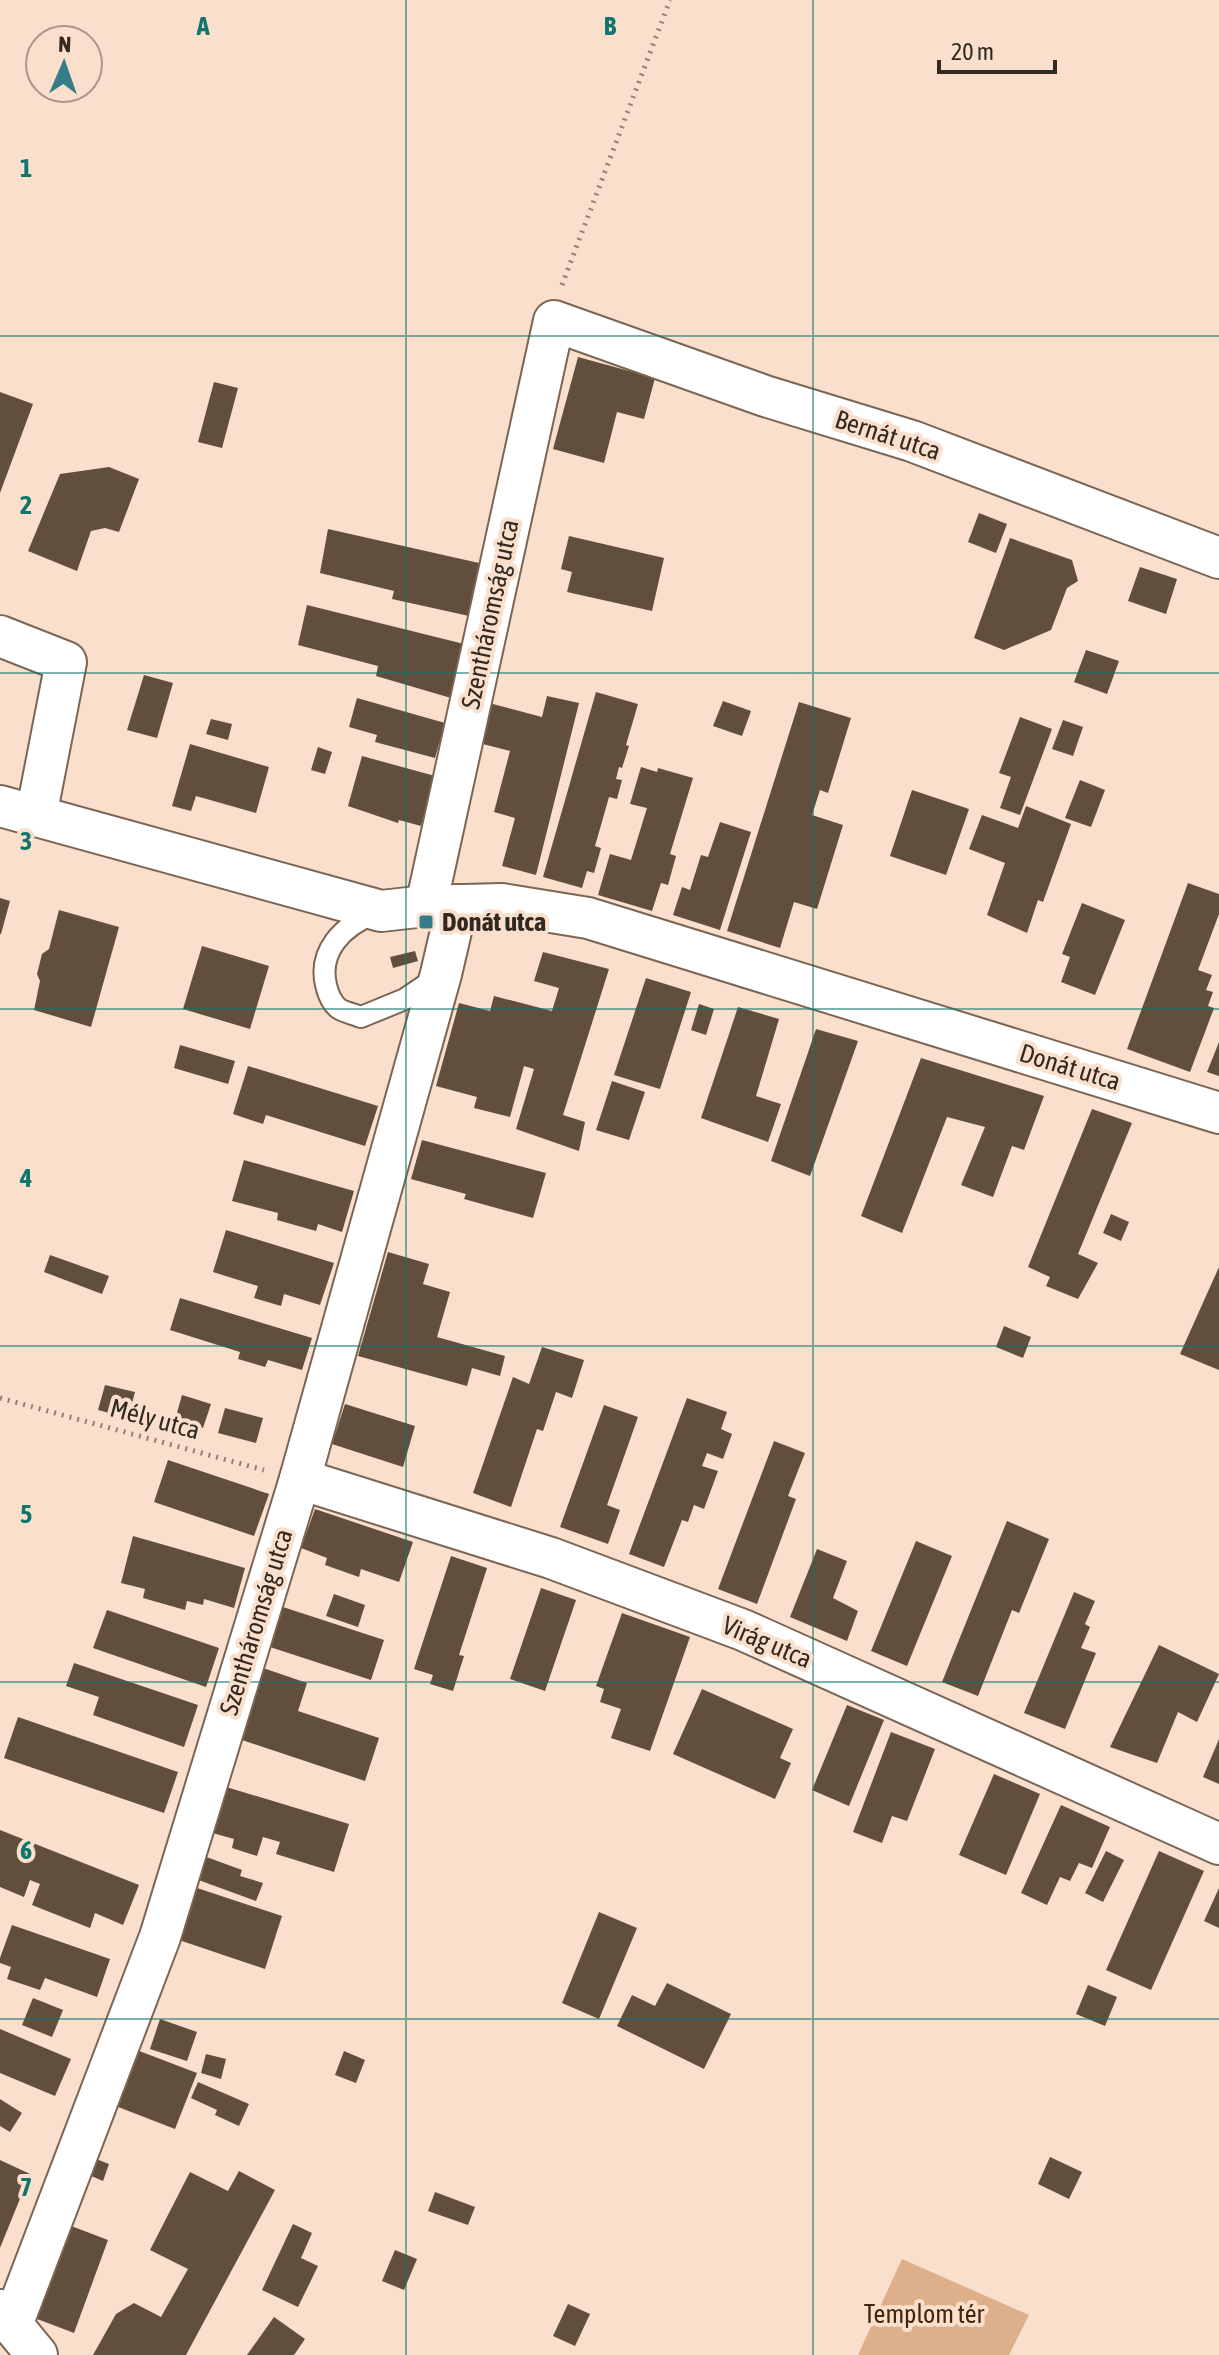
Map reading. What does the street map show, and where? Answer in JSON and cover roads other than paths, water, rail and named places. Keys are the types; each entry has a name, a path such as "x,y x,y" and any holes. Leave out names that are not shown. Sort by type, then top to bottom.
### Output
{"street":[{"name":"Bernát utca","path":"554,321 765,396 912,441 1219,558"},
{"name":"Szentháromság utca","path":"16,2330 160,1937 300,1479 441,974 442,906 554,321"},
{"path":"0,636 66,662 18,811 381,911 442,906"},
{"name":"Donát utca","path":"442,906 502,904 588,918 1219,1113"},
{"name":"Virág utca","path":"300,1479 551,1558 743,1630 1219,1844"}],"lane":[{"path":"381,911 354,921 325,956 324,977 328,996 339,1009 361,1017 405,999 441,974"}],"place":[{"name":"Donát utca","path":"426,922"}],"park label":[{"name":"Templom tér","path":"924,2314"}]}
